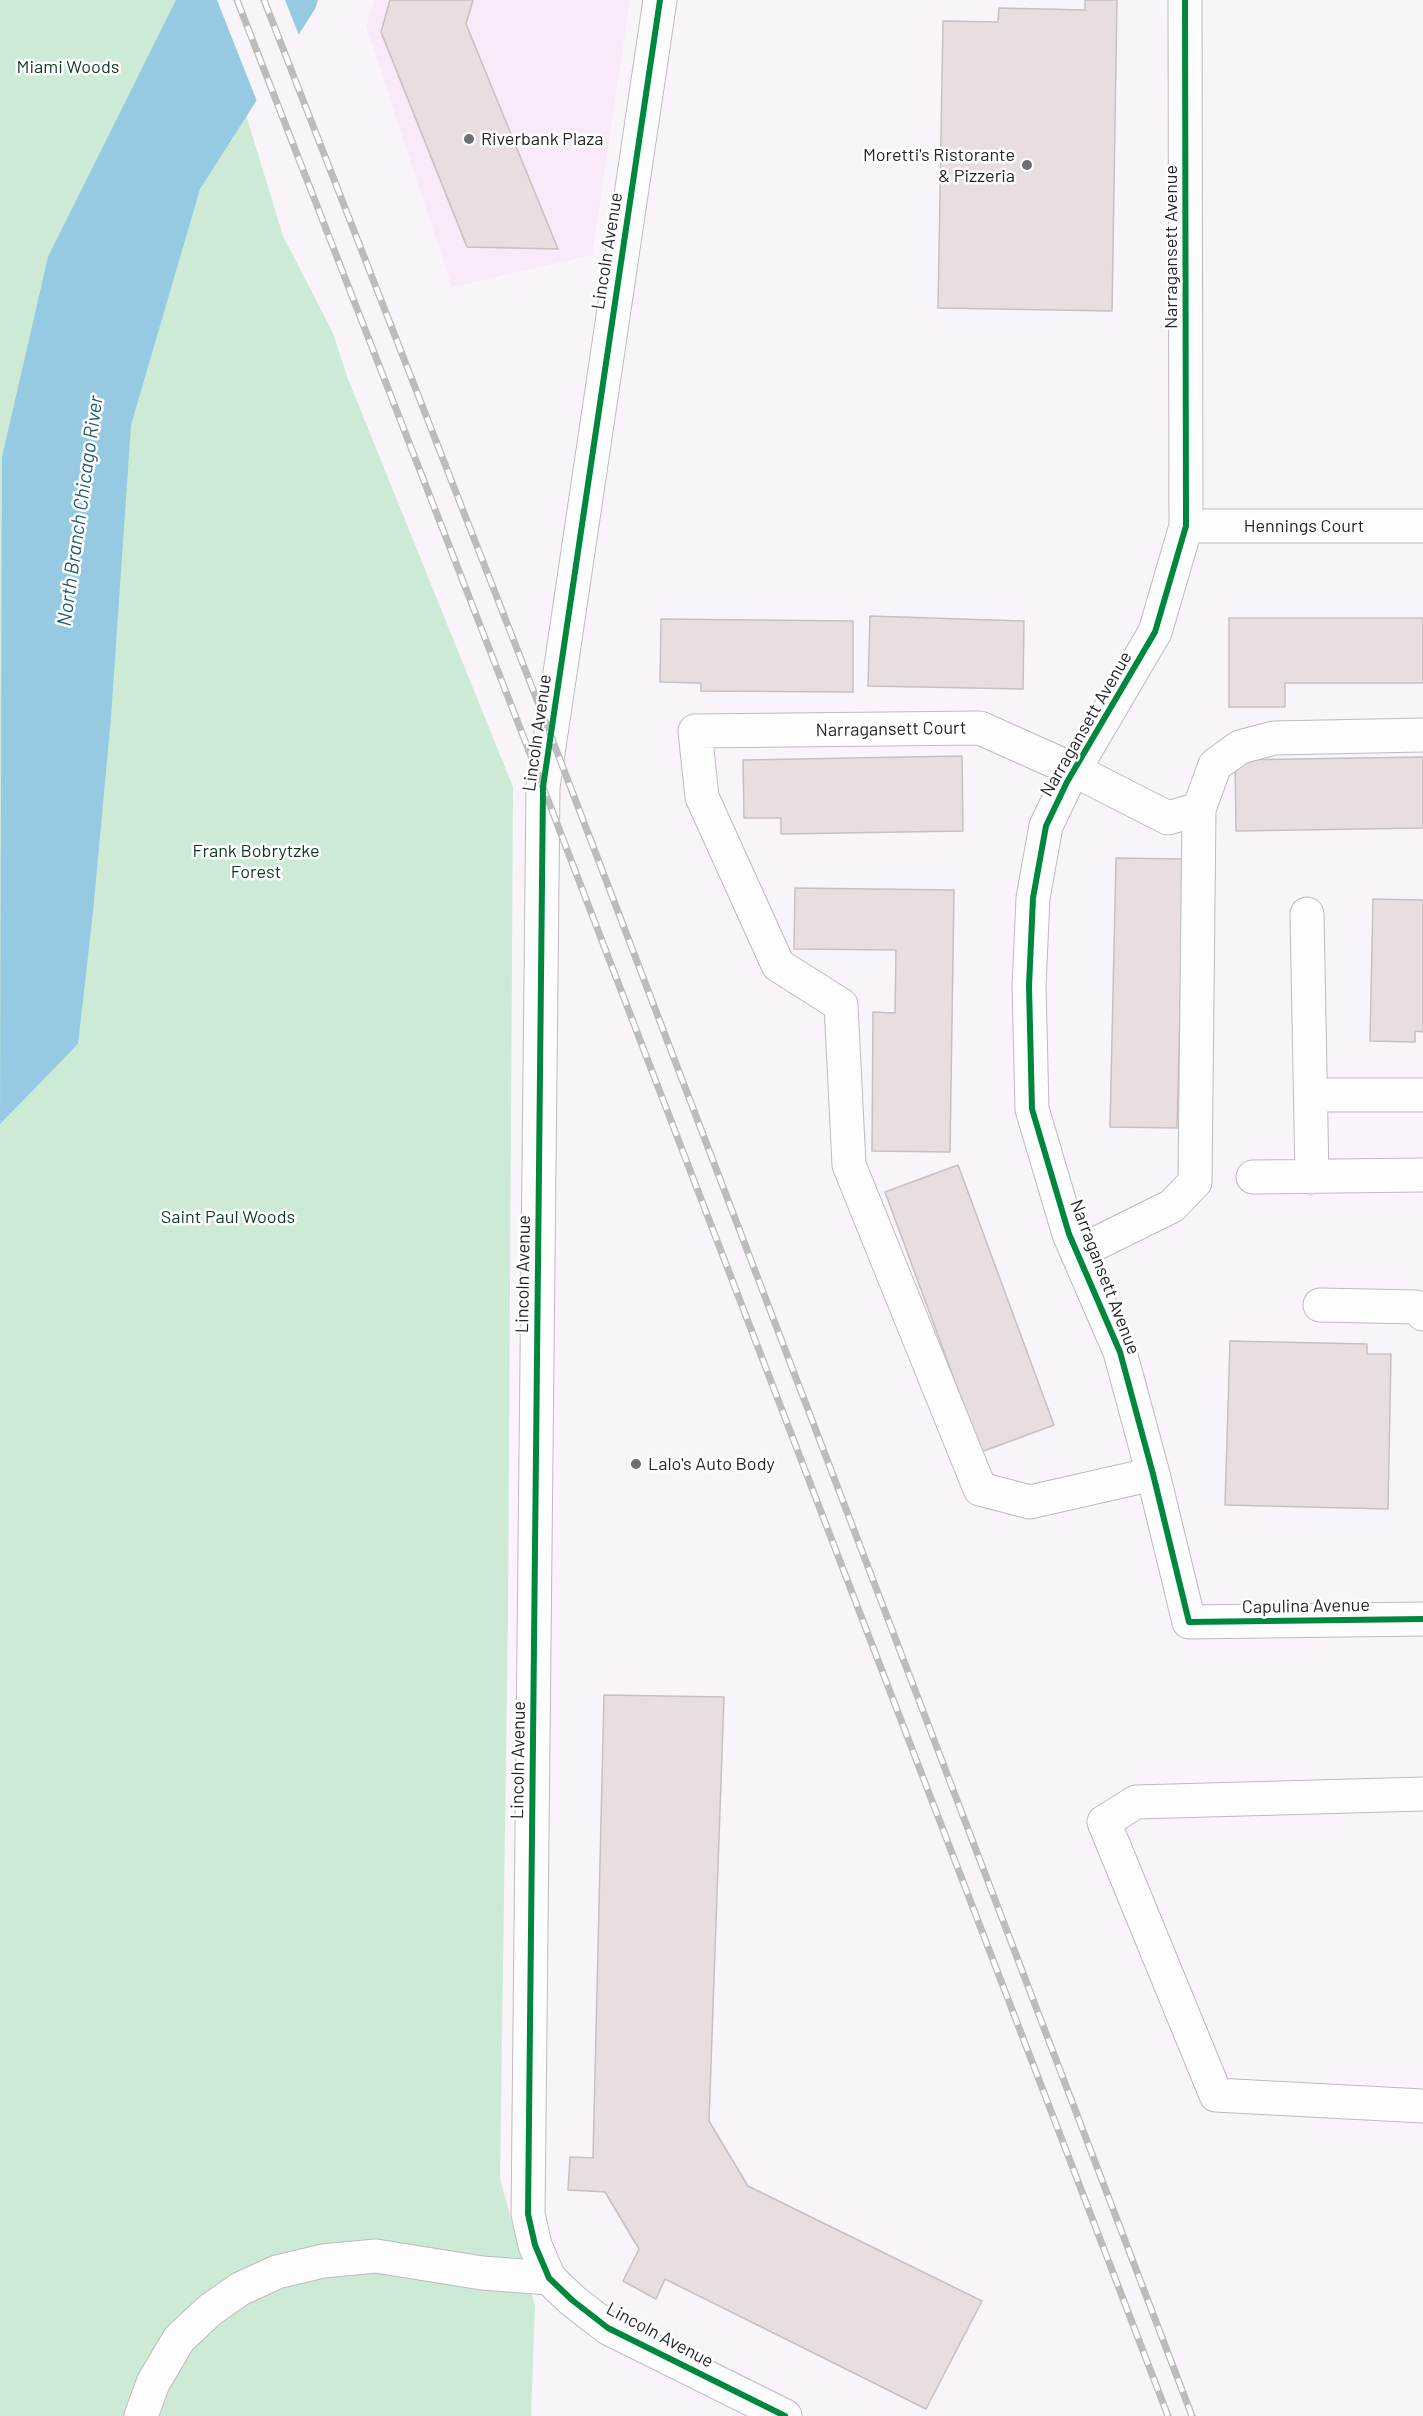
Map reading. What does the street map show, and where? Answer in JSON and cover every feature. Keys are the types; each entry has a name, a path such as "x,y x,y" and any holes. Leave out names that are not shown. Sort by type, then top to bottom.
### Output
{"street":[{"name":"Lincoln Avenue","path":"660,0 543,787 528,2214 535,2245 549,2278 572,2300 608,2328 785,2416"},
{"name":"Narragansett Avenue","path":"1185,0 1186,526 1155,632 1074,770 1046,826 1033,898 1029,986 1032,1109 1069,1234 1120,1352 1189,1622"},
{"name":"Hennings Court","path":"1186,526 1423,526"},
{"name":"Narragansett Court","path":"1153,1474 1030,1502 980,1489 849,1165 841,1005 778,965 702,797 695,731 980,728 1074,770 1168,818 1199,809"},
{"path":"1077,1253 1172,1206 1194,1182 1199,809 1215,765 1240,747 1274,738 1423,735"},
{"path":"1307,914 1312,1177"},
{"path":"1311,1095 1423,1095"},
{"path":"1253,1177 1423,1175"},
{"path":"1320,1305 1416,1307 1423,1314"},
{"name":"Capulina Avenue","path":"1189,1622 1423,1619"},
{"path":"1423,1794 1136,1802 1104,1822 1216,2095 1423,2106"},
{"path":"141,2416 153,2383 179,2339 210,2310 240,2289 277,2272 322,2260 376,2256 482,2273 549,2278"}],"shaded area":[{"name":"Riverbank Plaza","path":"374,0 630,0 592,255 452,287 366,26"}],"green space":[{"name":"Saint Paul Woods","path":"0,0 211,0 283,236 332,331 348,379 513,787 508,1614 500,2179 535,2306 531,2416 0,2416"}],"water":[{"name":"North Branch Chicago River","path":"176,0 318,0 315,9 200,189 131,425 111,717 78,1044 0,1124 2,457 48,257"}],"pier":[{"path":"217,0 285,0 300,38 258,104"}],"building":[{"name":"Riverbank Plaza","path":"390,0 473,0 466,24 558,249 467,247 381,32"},
{"name":"Moretti's Ristorante & Pizzeria","path":"1085,0 1117,0 1112,311 938,308 943,21 998,22 999,8 1085,10"},
{"path":"870,616 1024,621 1023,689 868,686"},
{"path":"1229,618 1423,618 1423,683 1285,683 1285,707 1229,707"},
{"path":"661,619 853,621 853,692 701,691 701,683 660,682"},
{"path":"962,756 963,831 781,834 781,818 744,818 743,760"},
{"path":"1423,757 1423,828 1236,831 1235,760"},
{"path":"1116,858 1184,859 1177,1128 1110,1127"},
{"path":"795,888 954,890 950,1152 872,1151 873,1012 895,1013 896,950 794,949"},
{"path":"1373,899 1423,900 1423,1032 1415,1031 1415,1042 1370,1041"},
{"path":"958,1165 1054,1425 981,1452 885,1192"},
{"path":"1230,1341 1367,1344 1367,1354 1391,1354 1388,1509 1225,1505"},
{"path":"604,1695 724,1697 709,2121 748,2186 982,2301 926,2409 665,2279 656,2299 623,2281 639,2249 605,2192 568,2190 570,2157 593,2158"}],"railway":[{"path":"237,0 543,787 1168,2416"},
{"path":"264,0 551,736 1192,2416"}],"cycle path":[{"path":"660,0 543,787 528,2214 535,2245 549,2278 572,2300 608,2328 785,2416"},
{"path":"1185,0 1186,526 1155,632 1067,782 1046,826 1033,898 1029,986 1032,1109 1069,1234 1120,1352 1189,1622 1423,1619"}],"place":[{"name":"Riverbank Plaza","path":"469,139"},
{"name":"Moretti's Ristorante & Pizzeria","path":"1027,165"},
{"name":"Lalo's Auto Body","path":"636,1464"}],"park label":[{"name":"Miami Woods","path":"68,67"},
{"name":"Frank Bobrytzke Forest","path":"256,861"}]}
